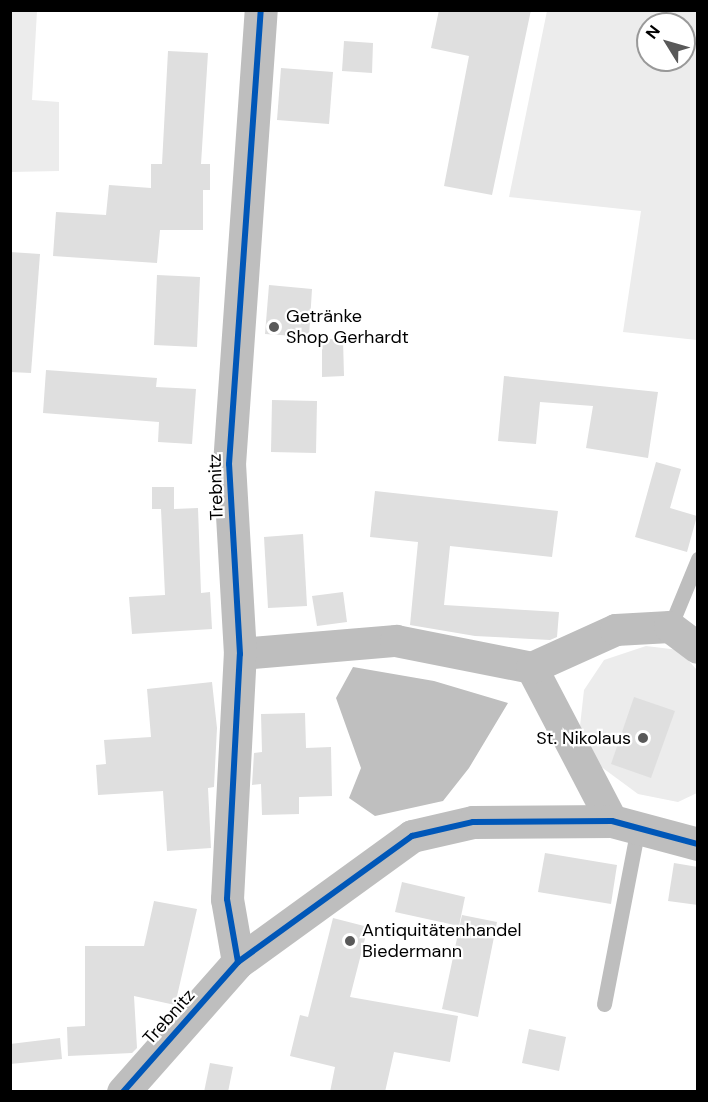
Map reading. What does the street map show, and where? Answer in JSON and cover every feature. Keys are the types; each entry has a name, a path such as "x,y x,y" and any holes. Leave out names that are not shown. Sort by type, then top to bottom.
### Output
{"street":[{"name":"Trebnitz","path":"238,962 227,899 240,654 229,464 261,10"},
{"path":"240,654 396,641 532,668 616,630 670,627 698,648"},
{"path":"532,668 625,825"},
{"name":"Trebnitz","path":"123,1092 238,962 412,836 473,822 625,825 698,844"}],"lane":[{"path":"670,627 698,559"},
{"path":"604,1004 625,825"}],"shaded area":[{"path":"10,11 37,11 32,100 59,102 59,171 11,172"},
{"path":"547,11 697,11 697,340 623,332 641,211 509,197"},
{"path":"646,646 679,650 697,670 697,793 678,802 638,794 596,763 580,726 584,690 604,660"},
{"path":"353,667 434,681 508,703 469,768 443,801 375,816 349,798 361,768 336,698"}],"building":[{"path":"439,10 531,10 492,195 444,186 469,56 431,48"},
{"path":"344,41 373,43 372,73 342,71"},
{"path":"168,51 208,53 201,164 210,164 210,190 203,190 203,230 160,230 157,263 53,256 56,212 106,215 109,185 151,188 151,164 162,164"},
{"path":"281,68 333,72 329,124 277,120"},
{"path":"10,252 40,254 31,373 10,372"},
{"path":"157,275 200,277 197,347 154,345"},
{"path":"269,285 312,289 309,337 265,334"},
{"path":"322,339 343,339 344,376 322,377"},
{"path":"46,370 157,378 156,387 196,389 192,444 158,442 159,422 43,413"},
{"path":"504,376 658,392 648,458 586,448 593,406 540,402 536,444 498,441"},
{"path":"272,400 317,401 316,453 271,452"},
{"path":"656,462 681,469 670,508 697,516 687,552 635,537"},
{"path":"152,487 174,487 174,509 198,508 201,593 210,592 212,629 132,634 129,597 165,595 161,509 152,509"},
{"path":"375,491 558,511 552,557 450,546 444,605 559,612 557,637 550,640 475,636 410,625 418,542 370,537"},
{"path":"303,534 307,606 268,608 264,537"},
{"path":"343,592 347,622 317,626 312,596"},
{"path":"212,682 217,728 214,787 208,788 211,848 167,851 163,791 98,795 96,765 106,764 104,740 151,737 147,689"},
{"name":"St. Nikolaus","path":"634,697 675,711 651,778 611,764"},
{"path":"305,713 306,748 331,747 332,796 299,797 299,814 262,815 261,784 252,785 254,753 262,752 261,714"},
{"path":"545,853 617,865 611,904 538,892"},
{"path":"674,863 698,867 698,905 668,901"},
{"path":"402,882 465,897 459,926 395,912"},
{"path":"154,901 197,909 175,1005 134,996 137,1048 132,1053 68,1056 67,1027 85,1026 85,946 144,946"},
{"path":"462,915 497,922 478,1017 442,1009"},
{"path":"333,918 368,927 350,997 458,1016 450,1062 394,1052 385,1092 330,1092 335,1067 290,1056 300,1015 308,1017"},
{"path":"529,1029 566,1037 559,1071 522,1063"},
{"path":"60,1038 62,1059 10,1064 10,1044"},
{"path":"210,1063 233,1067 228,1092 204,1092"}],"cycle path":[{"path":"238,962 227,899 240,654 229,464 261,10"},
{"path":"123,1092 238,962 412,836 473,822 612,821 698,844"}],"place":[{"name":"Getränke Shop Gerhardt","path":"274,327"},
{"name":"St. Nikolaus","path":"643,738"},
{"name":"Antiquitätenhandel Biedermann","path":"350,941"}]}
